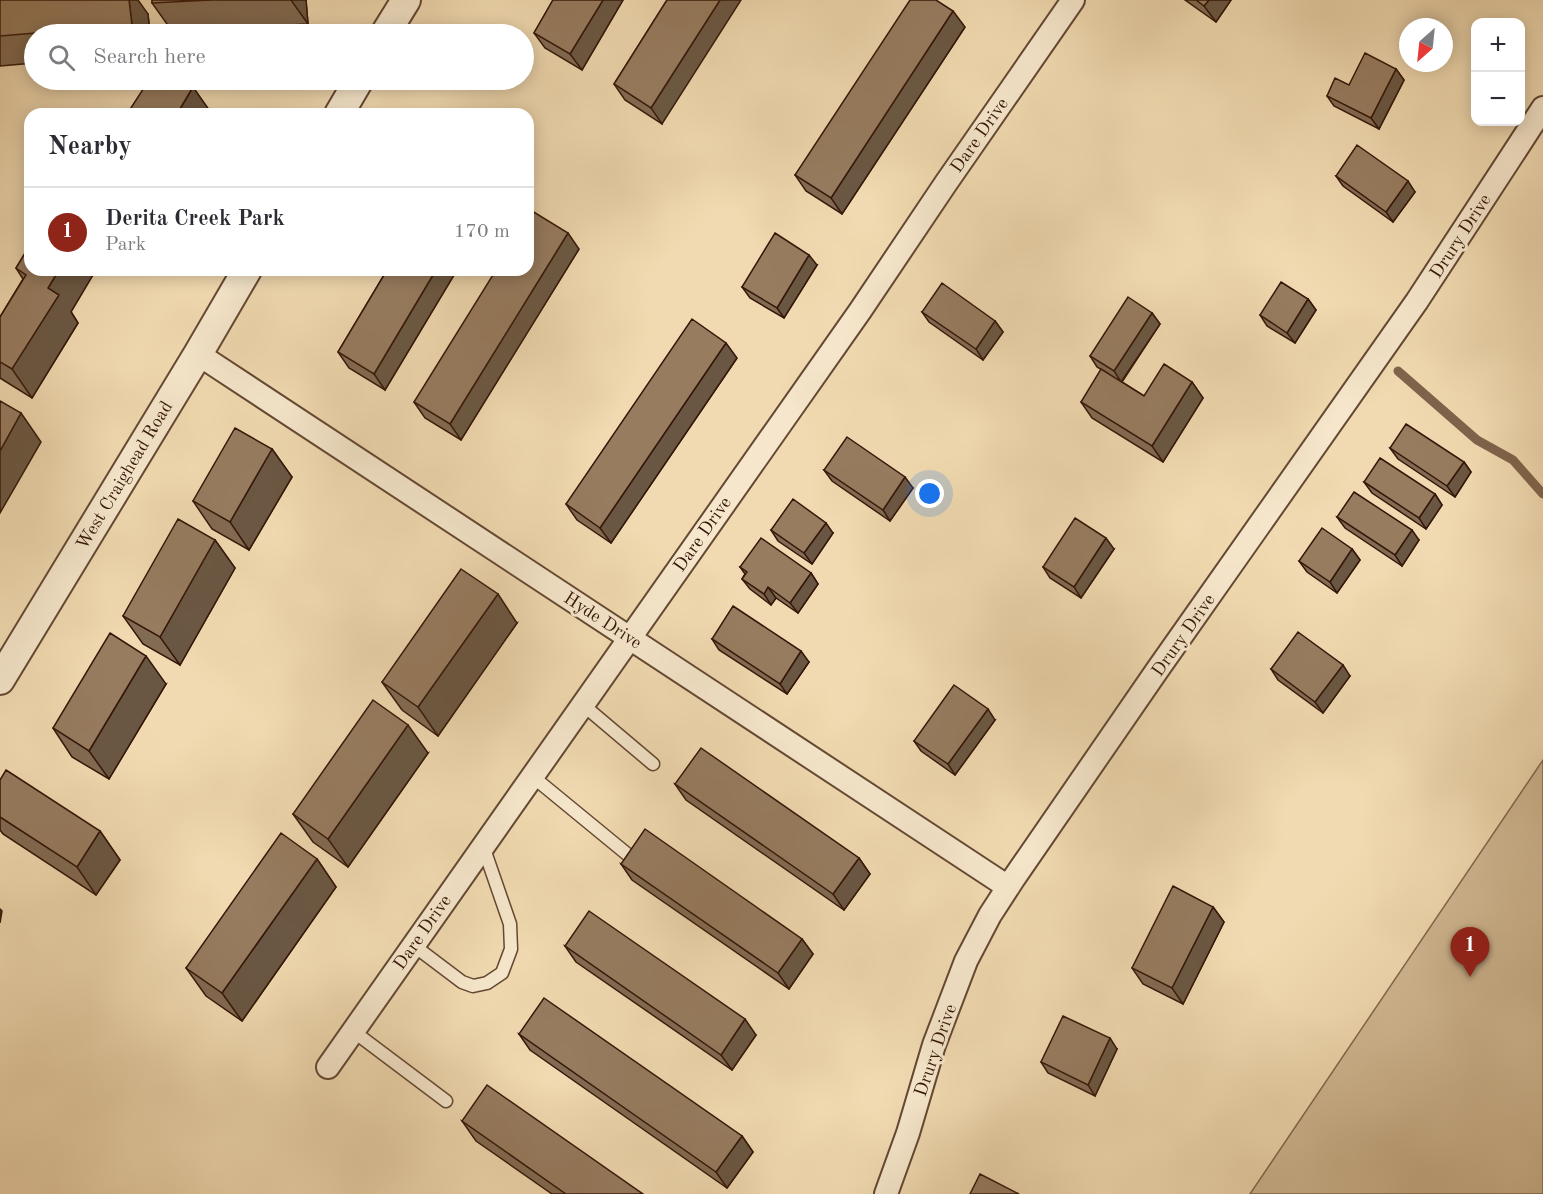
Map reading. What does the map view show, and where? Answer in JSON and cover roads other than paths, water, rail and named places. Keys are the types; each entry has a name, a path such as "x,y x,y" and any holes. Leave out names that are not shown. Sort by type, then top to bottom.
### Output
{"street":[{"path":"391,24 406,0"},
{"name":"Dare Drive","path":"328,1067 860,311 1073,0"},
{"path":"343,108 353,90"},
{"name":"Drury Drive","path":"886,1194 908,1133 934,1045 966,961 990,915 1158,669 1417,302 1543,108"},
{"name":"West Craighead Road","path":"1,676 244,276"},
{"name":"Hyde Drive","path":"198,354 1008,887"}],"lane":[{"path":"582,704 653,764"},
{"path":"532,776 627,854"},
{"path":"413,945 462,982 473,986 488,983 502,973 511,949 510,924 483,845"},
{"path":"353,1031 446,1101"}],"waterway":[{"path":"1398,371 1477,440 1513,460 1543,494"}],"place":[{"name":"Derita Creek Park","path":"1470,977"}]}
